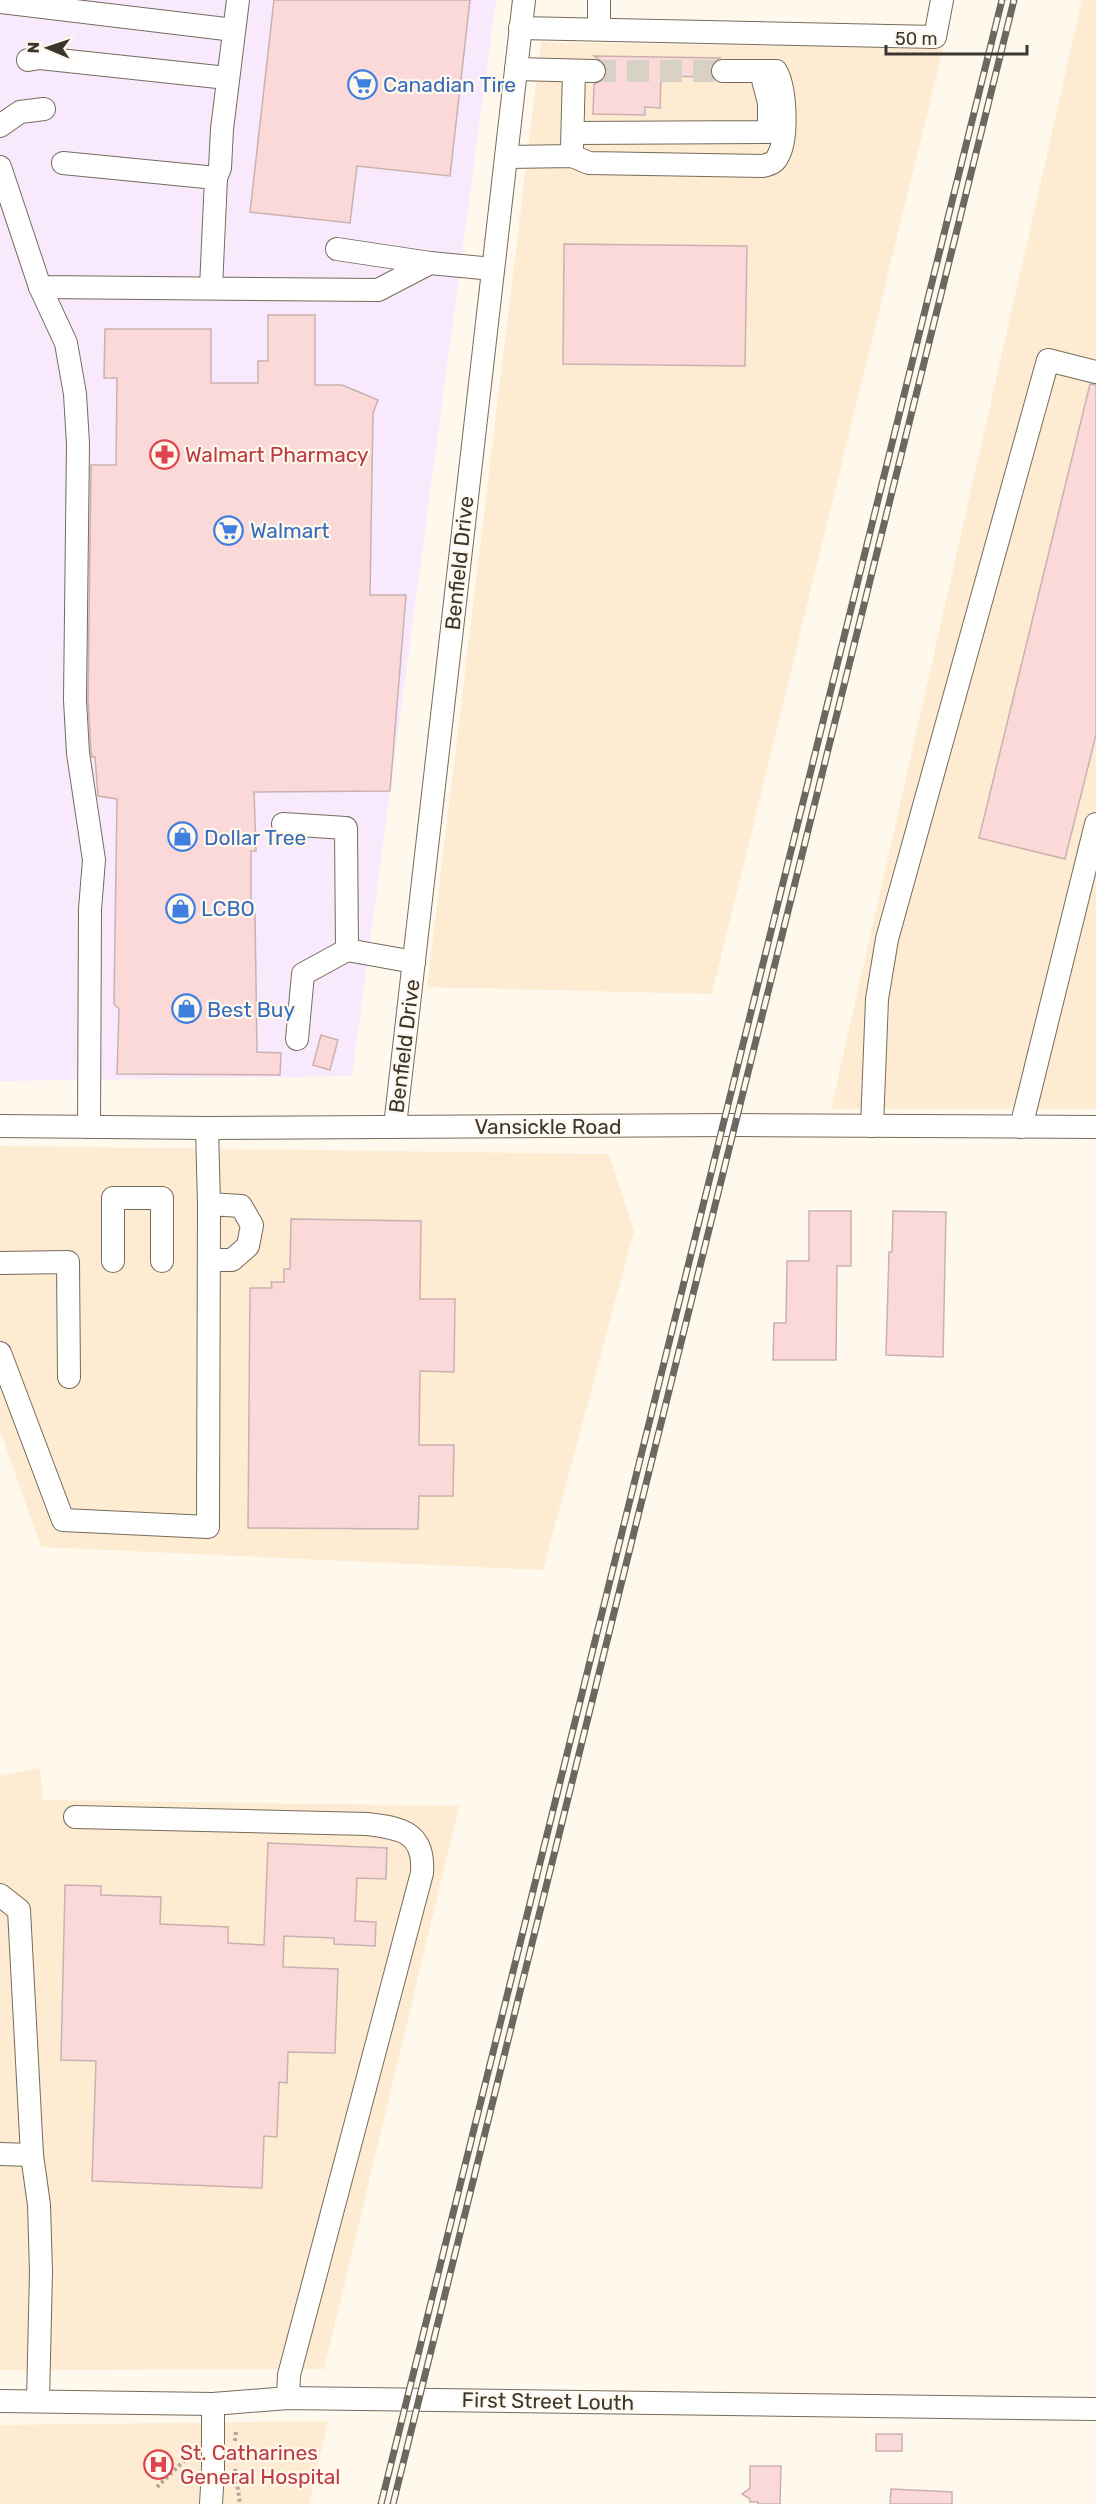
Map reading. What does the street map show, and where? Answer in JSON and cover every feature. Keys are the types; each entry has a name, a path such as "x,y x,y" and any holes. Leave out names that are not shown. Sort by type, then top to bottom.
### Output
{"street":[{"path":"211,288 216,178 220,168 227,78 238,0"},
{"name":"Benfield Drive","path":"395,1126 524,0"},
{"path":"598,30 599,0"},
{"path":"520,28 934,37 942,0"},
{"path":"0,2 234,30"},
{"path":"28,60 40,58 227,78"},
{"path":"516,69 584,71 573,133 572,156"},
{"path":"506,157 572,156 589,163 763,166 774,162 780,154 783,135 783,96 781,80 776,71 723,71"},
{"path":"573,133 769,132 769,103 761,72"},
{"path":"0,126 20,112 44,109"},
{"path":"63,163 216,178"},
{"path":"0,167 40,287 66,343 75,394 78,444 75,700 78,753 94,860 90,909 88,1127"},
{"path":"337,249 430,263 493,268"},
{"path":"40,287 378,290 430,263"},
{"path":"872,1126 877,999 887,939 1048,360 1096,372"},
{"path":"283,824 346,828 346,950"},
{"path":"1021,1127 1096,824"},
{"path":"297,1039 303,974 346,950 414,962"},
{"name":"Vansickle Road","path":"0,1126 207,1128 1096,1127"},
{"path":"0,1353 63,1520 207,1527 210,1260 207,1128"},
{"path":"113,1261 113,1198 162,1198 162,1261"},
{"path":"209,1204 241,1206 252,1226 248,1246 232,1260 210,1260"},
{"path":"0,1263 68,1262 69,1377"},
{"path":"75,1817 367,1824 404,1830 416,1842 420,1852 422,1873 289,2375 288,2398"},
{"path":"0,1895 19,1910 32,2155 39,2205 41,2261 38,2401"},
{"path":"0,2154 32,2155"},
{"name":"First Street Louth","path":"0,2401 213,2404 288,2398 1096,2409"},
{"path":"211,2504 213,2404"}],"path":[{"path":"235,2445 236,2431"},
{"path":"157,2487 189,2456 192,2442"},
{"path":"235,2462 240,2504"}],"shaded area":[{"path":"0,0 496,0 352,1076 0,1081"},
{"path":"1082,0 1096,0 1096,1109 831,1109"},
{"path":"541,42 943,49 712,994 427,987"},
{"path":"0,1146 609,1154 634,1231 543,1570 41,1547 0,1430"},
{"path":"40,1768 43,1800 459,1806 324,2369 0,2370 0,1776"},
{"name":"St. Catharines General Hospital","path":"328,2421 309,2504 0,2504 0,2425"}],"building":[{"name":"Canadian Tire","path":"274,0 470,0 450,176 357,166 350,223 250,212"},
{"path":"594,56 720,58 711,65 711,77 661,76 660,108 645,107 645,115 593,114 594,84 605,79 607,71 606,64"},
{"path":"564,244 747,246 745,366 563,364"},
{"name":"Walmart","path":"268,315 315,315 315,385 342,385 378,400 373,413 370,595 406,595 390,791 254,792 256,851 251,851 251,914 255,914 257,1052 281,1053 280,1075 117,1074 119,1009 114,1004 117,799 98,796 95,757 92,757 91,752 88,700 91,465 116,465 117,378 104,378 105,329 211,329 211,383 258,383 258,361 268,361"},
{"path":"1090,384 1096,385 1096,735 1065,859 979,838"},
{"path":"321,1035 338,1040 330,1070 313,1065"},
{"path":"809,1211 851,1211 851,1266 837,1266 836,1360 773,1360 774,1323 786,1323 787,1261 809,1261"},
{"path":"893,1211 946,1212 943,1357 886,1355 889,1252 892,1252"},
{"path":"291,1219 421,1221 420,1299 455,1299 454,1372 420,1371 419,1445 454,1445 453,1496 419,1496 418,1529 248,1528 250,1288 272,1288 271,1282 284,1282 284,1269 290,1269"},
{"path":"268,1843 387,1848 386,1879 357,1878 355,1921 376,1922 375,1946 334,1944 334,1938 284,1936 283,1967 338,1969 335,2053 288,2052 287,2083 279,2082 277,2137 264,2136 262,2188 92,2181 96,2061 61,2060 65,1885 101,1886 101,1895 161,1897 160,1924 228,1927 228,1943 264,1945"},
{"path":"876,2434 902,2434 902,2451 876,2451"},
{"path":"750,2466 781,2466 780,2504 750,2502 750,2499 742,2494 750,2488"},
{"path":"891,2489 952,2492 952,2504 890,2504"}],"tunnel":[{"path":"594,71 723,71"}],"railway":[{"path":"381,2504 1002,0"},
{"path":"393,2504 1014,0"}],"place":[{"name":"Canadian Tire","path":"362,84"},
{"name":"Walmart Pharmacy","path":"164,454"},
{"name":"Walmart","path":"229,530"},
{"name":"Dollar Tree","path":"183,837"},
{"name":"LCBO","path":"180,908"},
{"name":"Best Buy","path":"186,1009"},
{"name":"St. Catharines General Hospital","path":"159,2464"}]}
